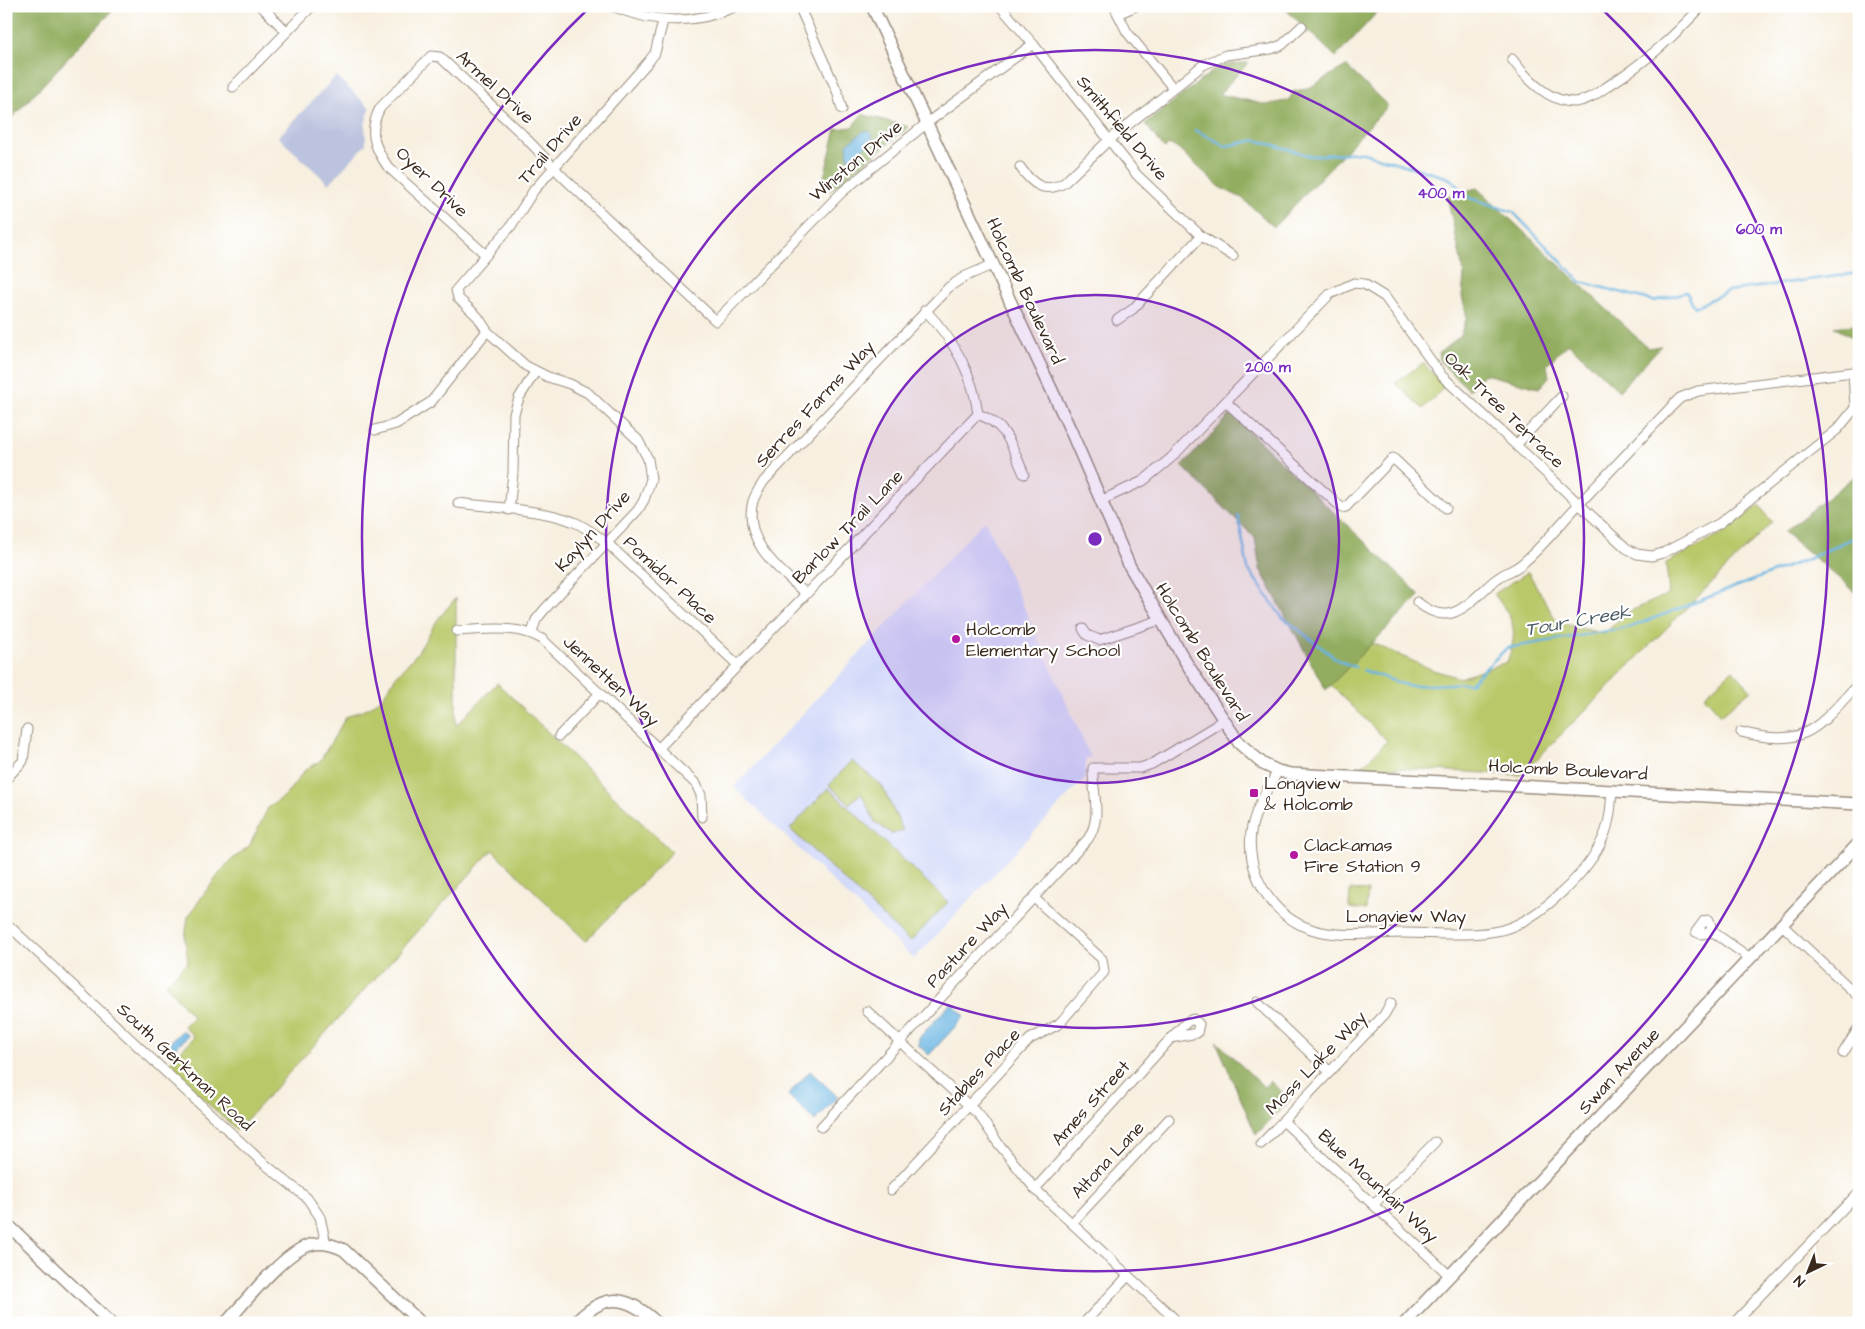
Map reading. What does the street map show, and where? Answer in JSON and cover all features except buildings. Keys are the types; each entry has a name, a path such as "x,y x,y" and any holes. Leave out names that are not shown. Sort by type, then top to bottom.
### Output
{"street":[{"path":"261,6 287,32"},
{"path":"233,87 312,6"},
{"path":"612,6 630,14 663,21 702,19 736,6"},
{"path":"799,6 837,91 842,109"},
{"name":"Holcomb Boulevard","path":"872,6 994,264 1129,565 1160,620 1223,719 1250,755 1278,771 1310,775 1859,804"},
{"name":"Smithfield Drive","path":"1000,6 1033,44 1137,175 1201,236 1233,256"},
{"path":"1136,6 1116,10 1127,32 1173,88"},
{"path":"1512,59 1523,73 1540,89 1566,101 1576,102 1597,94 1646,61 1702,6"},
{"name":"Trail Drive","path":"456,296 458,286 512,226 534,190 649,62 655,53 663,21"},
{"path":"1020,168 1034,185 1049,188 1064,183 1109,140 1211,59 1282,45 1302,26"},
{"name":"Winston Drive","path":"716,321 827,205 927,123 1033,44"},
{"name":"Armel Drive","path":"431,56 440,57 716,321"},
{"name":"Oyer Drive","path":"431,56 380,108 375,118 373,140 377,152 388,167 486,256"},
{"path":"1116,320 1133,309 1201,236"},
{"name":"Serres Farms Way","path":"806,594 762,551 755,536 751,519 753,501 764,481 949,287 994,264"},
{"name":"Oak Tree Terrace","path":"1100,501 1156,472 1227,403 1330,294 1345,285 1364,284 1385,296 1433,365 1626,548 1637,554 1652,556 1720,524 1838,429 1855,408 1856,372"},
{"name":"Kaylyn Drive","path":"456,296 478,317 487,331 535,372 570,384 588,393 638,440 648,459 651,479 644,500 607,543 544,610 536,620 532,633"},
{"path":"925,310 947,332 975,390 978,414 993,420 1003,429 1024,474"},
{"path":"375,430 396,424 431,402 487,331"},
{"path":"509,510 513,473 514,414 519,398 535,372"},
{"path":"1417,602 1433,612 1451,613 1463,609 1498,578 1514,571 1525,562 1672,406 1688,394 1698,391 1856,372"},
{"path":"1517,444 1562,396"},
{"path":"1227,403 1342,508 1393,458 1446,508"},
{"name":"Barlow Trail Lane","path":"659,748 978,414"},
{"name":"Pomidor Place","path":"458,503 573,521 607,543 738,665"},
{"path":"1083,629 1087,635 1099,640 1160,620"},
{"name":"Jennetten Way","path":"457,631 519,630 532,633 552,647 696,784 701,795 702,817"},
{"path":"1741,732 1776,739 1802,735 1818,725 1859,683"},
{"path":"559,736 600,693"},
{"name":"Pasture Way","path":"821,1127 1088,839 1094,828 1097,816 1093,768 1125,769 1152,764 1215,726 1223,719"},
{"path":"6,779 23,761 27,729"},
{"name":"Longview Way","path":"1278,771 1261,802 1253,824 1252,850 1259,879 1271,901 1290,919 1314,930 1348,934 1487,932 1518,924 1548,904 1593,857 1604,836 1612,790"},
{"name":"Swan Avenue","path":"1405,1323 1859,843"},
{"name":"Stables Place","path":"891,1190 1030,1039 1059,1024 1104,972 1102,959 1034,898"},
{"name":"South Gerkman Road","path":"6,923 261,1161 307,1198 320,1217 326,1244"},
{"path":"1781,924 1859,997"},
{"path":"1713,932 1750,958"},
{"path":"1257,1002 1330,1072"},
{"name":"Moss Lake Way","path":"1261,1144 1384,1016 1391,1003"},
{"path":"867,1011 978,1114 998,1143 1035,1189 1178,1323"},
{"path":"1843,1053 1859,1028"},
{"name":"Ames Street","path":"1035,1189 1172,1038"},
{"name":"Altona Lane","path":"1072,1224 1169,1119"},
{"name":"Blue Mountain Way","path":"1283,1121 1450,1276"},
{"path":"1374,1204 1435,1142"},
{"path":"1734,1323 1859,1192"},
{"path":"6,1223 111,1323"},
{"path":"226,1323 294,1252 308,1245 326,1244 339,1248 352,1257 421,1323"},
{"path":"1084,1323 1128,1276"},
{"path":"575,1323 595,1305 616,1300 635,1306 657,1323"}],"shaded area":[{"path":"336,76 370,108 365,125 366,144 329,184 278,137"},
{"name":"Holcomb Elementary School","path":"985,520 1091,758 1086,758 1085,778 914,959 734,787"}],"green space":[{"path":"6,6 117,6 6,124"},
{"path":"1282,6 1383,6 1336,57"},
{"path":"1249,62 1219,94 1267,105 1289,100 1294,91 1307,89 1346,66 1388,106 1274,227 1242,198 1221,188 1180,150 1169,144 1165,149 1145,124 1214,70 1224,65"},
{"path":"862,114 909,127 829,191 822,185 836,129 852,127"},
{"path":"1477,188 1648,348 1661,346 1619,391 1568,343 1547,365 1549,377 1539,388 1485,374 1469,390 1441,363 1439,353 1460,336 1467,317 1462,296 1464,275 1447,196"},
{"path":"1859,324 1859,341 1834,327"},
{"path":"1423,363 1445,386 1423,409 1395,383"},
{"path":"1231,414 1420,595 1326,690 1260,569 1255,538 1182,466"},
{"path":"1859,473 1859,595 1784,532"},
{"path":"1759,505 1772,522 1521,775 1362,766 1387,741 1331,685 1372,643 1433,670 1460,678 1507,662 1513,641 1513,625 1494,594 1528,572 1557,622 1604,634 1626,613 1669,594 1666,563 1723,533"},
{"path":"456,598 456,726 497,683 672,852 586,941 492,850 237,1130 167,1066 194,1037 184,1026 193,1017 165,984 188,962 185,938 188,917 227,864 250,845 268,808 285,796 305,770 320,761 346,717 370,707 383,697 395,678 418,652 438,619"},
{"path":"1733,670 1751,690 1721,715 1704,696"},
{"path":"852,761 882,786 903,831 892,834 875,822 861,793 849,804 829,785"},
{"path":"828,788 948,902 910,942 790,829"},
{"path":"1350,890 1368,891 1366,910 1349,908"},
{"path":"1216,1041 1264,1087 1270,1081 1290,1100 1256,1135"}],"water":[{"path":"864,131 870,131 873,138 853,159 848,158 847,144"},
{"path":"951,1003 965,1016 929,1055 918,1045 919,1038"},
{"path":"183,1030 188,1036 175,1048 169,1043"},
{"path":"810,1071 838,1097 815,1121 788,1095"}],"waterway":[{"path":"1195,130 1226,146 1256,140 1311,156 1360,152 1449,178 1470,198 1513,212 1581,282 1654,301 1686,292 1695,307 1728,291 1859,273"},
{"name":"Tour Creek","path":"1238,516 1248,569 1282,617 1339,661 1355,667"},
{"name":"Tour Creek","path":"1363,670 1408,686 1470,683 1507,648 1631,627 1808,559 1859,535"}],"place":[{"name":"Holcomb Elementary School","path":"956,639"},
{"name":"Longview & Holcomb","path":"1254,793"},
{"name":"Clackamas Fire Station 9","path":"1294,855"}]}
